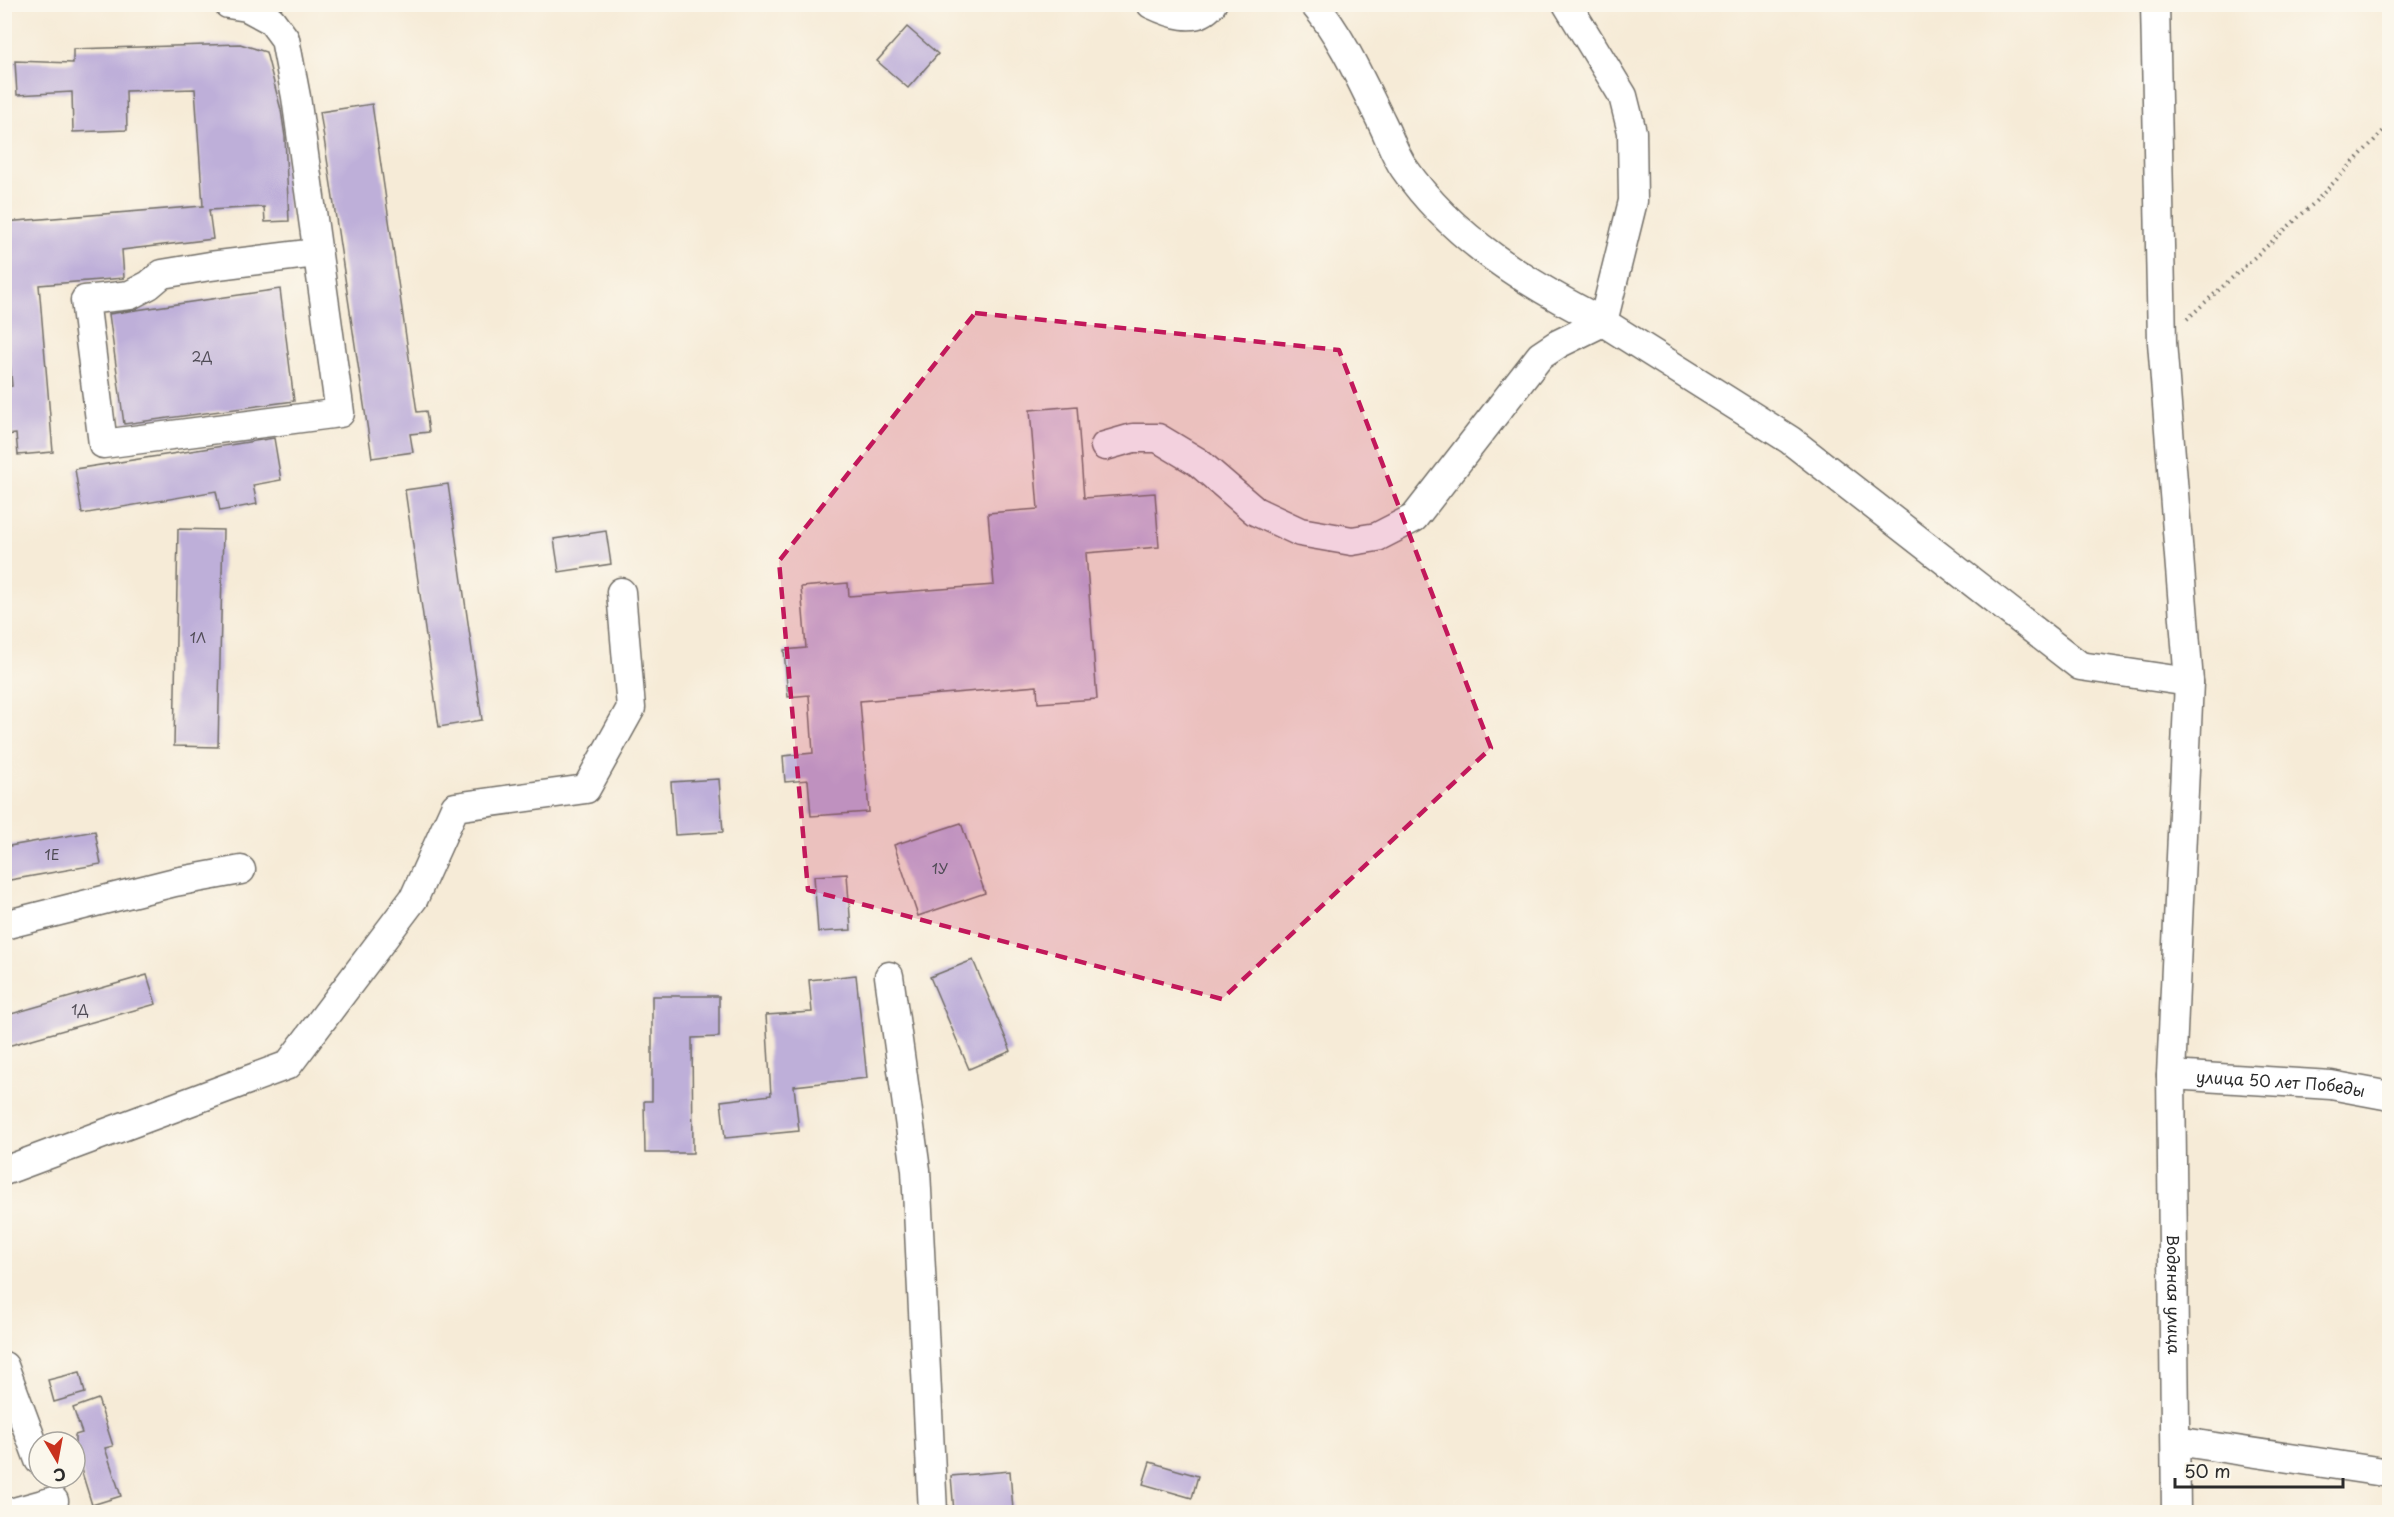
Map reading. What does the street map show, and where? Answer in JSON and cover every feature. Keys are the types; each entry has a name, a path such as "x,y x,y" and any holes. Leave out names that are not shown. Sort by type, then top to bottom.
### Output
{"street":[{"path":"228,4 247,8 271,20 285,39 296,97 340,413 103,444 85,300 130,295 162,274 316,252"},
{"path":"1151,4 1168,13 1187,16 1209,9 1212,4"},
{"path":"1314,4 1346,54 1403,167 1452,224 1501,263 1550,295 1604,322 1790,440 2080,666 2189,682"},
{"path":"1567,4 1623,96 1632,132 1633,201 1604,322"},
{"name":"Водяная улица","path":"2155,4 2162,342 2189,682 2171,1076 2176,1512"},
{"path":"1105,446 1133,438 1158,438 1198,462 1256,511 1300,532 1352,541 1377,537 1414,518 1540,356 1558,344 1604,322"},
{"path":"4,1171 288,1065 414,898 455,807 586,789 631,708 621,592"},
{"path":"4,925 175,882 241,870"},
{"path":"889,976 916,1170 933,1512"},
{"name":"улица 50 лет Победы","path":"2171,1076 2331,1085 2390,1096"},
{"path":"4,1366 28,1430"},
{"path":"2176,1442 2390,1473"},
{"path":"14,1512 52,1497"}],"path":[{"path":"2162,342 2313,204 2390,124"}],"highlighted area":[{"path":"975,313 1339,350 1491,748 1222,999 808,890 779,561"}],"building":[{"path":"907,27 938,54 908,88 877,61"},
{"path":"240,44 266,52 281,110 285,137 289,221 265,222 264,207 209,210 213,239 122,250 124,278 39,285 53,452 18,455 16,434 4,435 4,387 12,386 4,291 4,222 203,206 195,89 126,91 127,130 73,132 72,92 17,95 15,61 73,63 73,49"},
{"path":"372,104 417,412 426,411 429,432 410,434 413,452 372,458 320,112"},
{"path":"280,289 294,401 124,424 109,314"},
{"path":"1077,406 1084,498 1155,493 1159,547 1086,553 1097,699 1038,703 1037,686 860,701 869,812 811,816 808,780 785,782 783,756 813,753 809,695 788,697 784,650 806,648 801,587 848,583 849,596 994,585 988,513 1038,509 1030,410"},
{"path":"274,438 281,480 253,485 257,504 220,511 216,491 82,514 75,469"},
{"path":"448,484 482,720 439,727 405,490"},
{"path":"178,529 223,530 218,747 174,746"},
{"path":"606,531 611,564 559,572 554,539"},
{"path":"719,779 723,832 675,835 671,782"},
{"path":"961,823 985,893 918,916 894,845"},
{"path":"95,831 101,864 4,881 4,847"},
{"path":"847,874 851,930 818,932 814,876"},
{"path":"973,960 1011,1051 969,1069 930,977"},
{"path":"147,975 156,1004 4,1047 4,1016"},
{"path":"856,975 867,1078 794,1086 799,1131 725,1138 721,1101 771,1095 766,1015 812,1012 809,980"},
{"path":"652,996 719,996 719,1037 692,1038 693,1153 645,1153 644,1101 652,1101"},
{"path":"80,1372 85,1393 54,1402 48,1380"},
{"path":"98,1399 113,1446 105,1448 121,1496 92,1505 87,1489 87,1430 81,1430 73,1408"},
{"path":"1150,1462 1198,1476 1192,1498 1143,1484"},
{"path":"1010,1471 1013,1510 954,1512 951,1476"}]}
